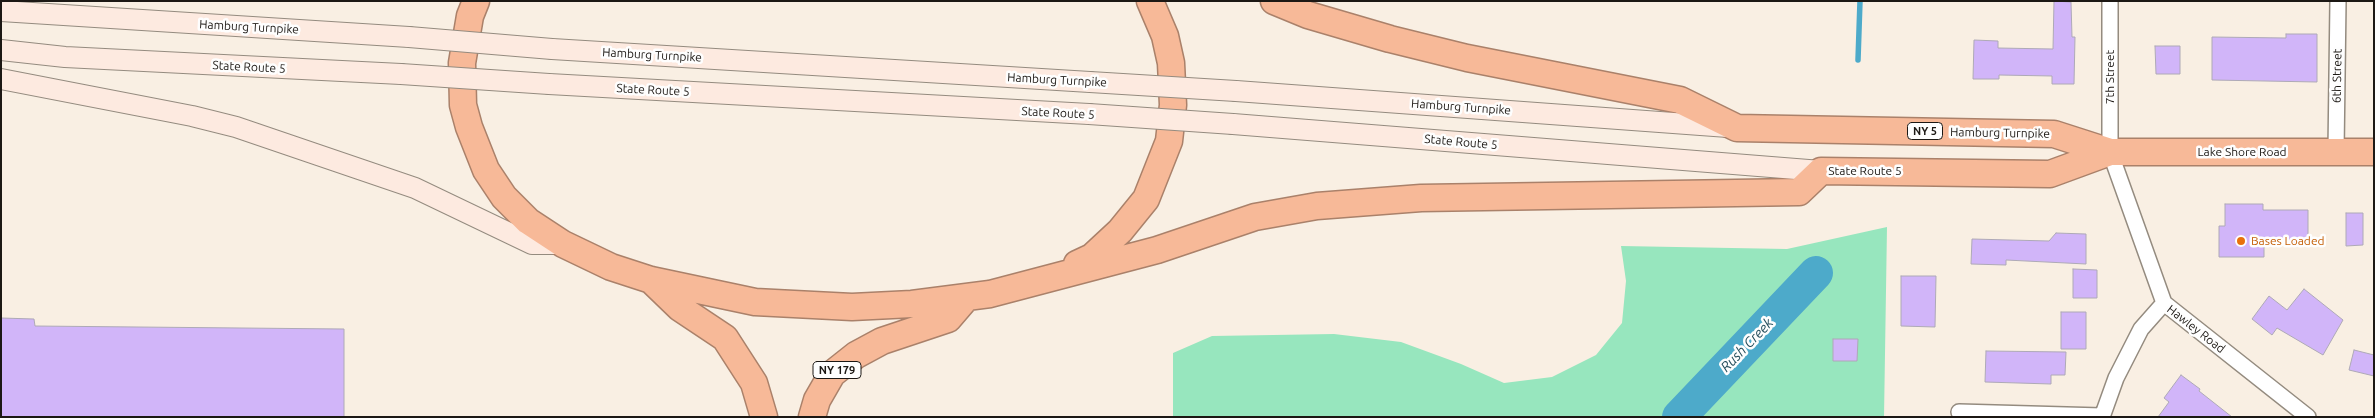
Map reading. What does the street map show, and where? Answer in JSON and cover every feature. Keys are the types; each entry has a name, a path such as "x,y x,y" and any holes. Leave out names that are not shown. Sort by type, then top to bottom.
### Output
{"highway":[{"path":"476,1 470,16 462,63 463,105 469,127 486,170 504,197 528,221 563,244 611,267 651,280 756,302 852,307 902,305 966,298 1024,286 1157,250 1255,217 1308,207 1421,198 1799,192 1821,171"},
{"path":"1052,277 1092,257 1120,231 1146,199 1163,158 1169,141 1173,105 1170,63 1165,36 1150,1"},
{"path":"1274,1 1308,15 1390,39 1467,58 1680,100 1737,128"},
{"name":"Hamburg Turnpike","path":"1737,128 2054,134 2110,152"},
{"name":"Lake Shore Road","path":"2110,152 2374,152"},
{"name":"State Route 5","path":"1821,171 2050,174 2110,152"},
{"path":"651,280 680,308 725,338 754,383 764,417"},
{"name":"NY 179","path":"812,417 817,400 832,374 856,355 882,341 948,319 966,298"}],"main road":[{"name":"Hamburg Turnpike","path":"1,11 409,37 552,49 1236,91 1737,128"},
{"name":"State Route 5","path":"1,50 65,58 401,74 1089,114 1821,171"},
{"path":"1,79 192,116 236,127 415,188 532,244 563,244"}],"street":[{"name":"7th Street","path":"2110,1 2110,152"},
{"name":"6th Street","path":"2336,151 2338,1"},
{"name":"Hawley Road","path":"2110,152 2164,304 2308,417"},
{"path":"1959,412 2102,416 2116,378 2142,329 2164,304"}],"green space":[{"path":"1887,227 1884,417 1173,417 1173,353 1212,336 1334,334 1401,342 1461,364 1504,383 1552,377 1596,355 1622,323 1626,281 1621,246 1787,249"}],"building":[{"path":"2054,1 2071,2 2072,37 2075,37 2074,84 2052,84 2052,76 1999,75 1999,79 1973,79 1974,40 1998,41 1998,48 2053,49"},
{"path":"2286,34 2317,34 2317,82 2212,80 2212,37 2286,38"},
{"path":"2155,46 2180,46 2180,74 2156,74"},
{"name":"Bases Loaded","path":"2225,204 2263,204 2263,210 2308,210 2308,243 2264,243 2264,257 2219,257 2219,226 2225,226"},
{"path":"2346,213 2363,213 2363,245 2346,246"},
{"path":"2056,233 2086,234 2086,264 2006,260 2006,265 1971,264 1972,239 2049,241"},
{"path":"2073,269 2097,270 2097,298 2073,298"},
{"path":"1901,276 1936,276 1935,327 1901,326"},
{"path":"2304,289 2343,320 2323,355 2277,328 2272,335 2252,319 2269,296 2287,310"},
{"path":"2061,312 2086,312 2086,349 2061,349"},
{"path":"1,318 34,319 35,326 344,329 344,417 1,417"},
{"path":"1833,339 1858,339 1857,361 1833,361"},
{"path":"2354,350 2374,355 2374,376 2349,370"},
{"path":"1986,351 2066,352 2065,375 2051,375 2051,384 1985,382"},
{"path":"2181,375 2232,417 2158,417 2169,402 2164,398"}],"waterway":[{"name":"Rush Creek","path":"1858,60 1860,1"},
{"name":"Rush Creek","path":"1679,417 1816,273"}],"place":[{"name":"Bases Loaded","path":"2241,241"}]}
